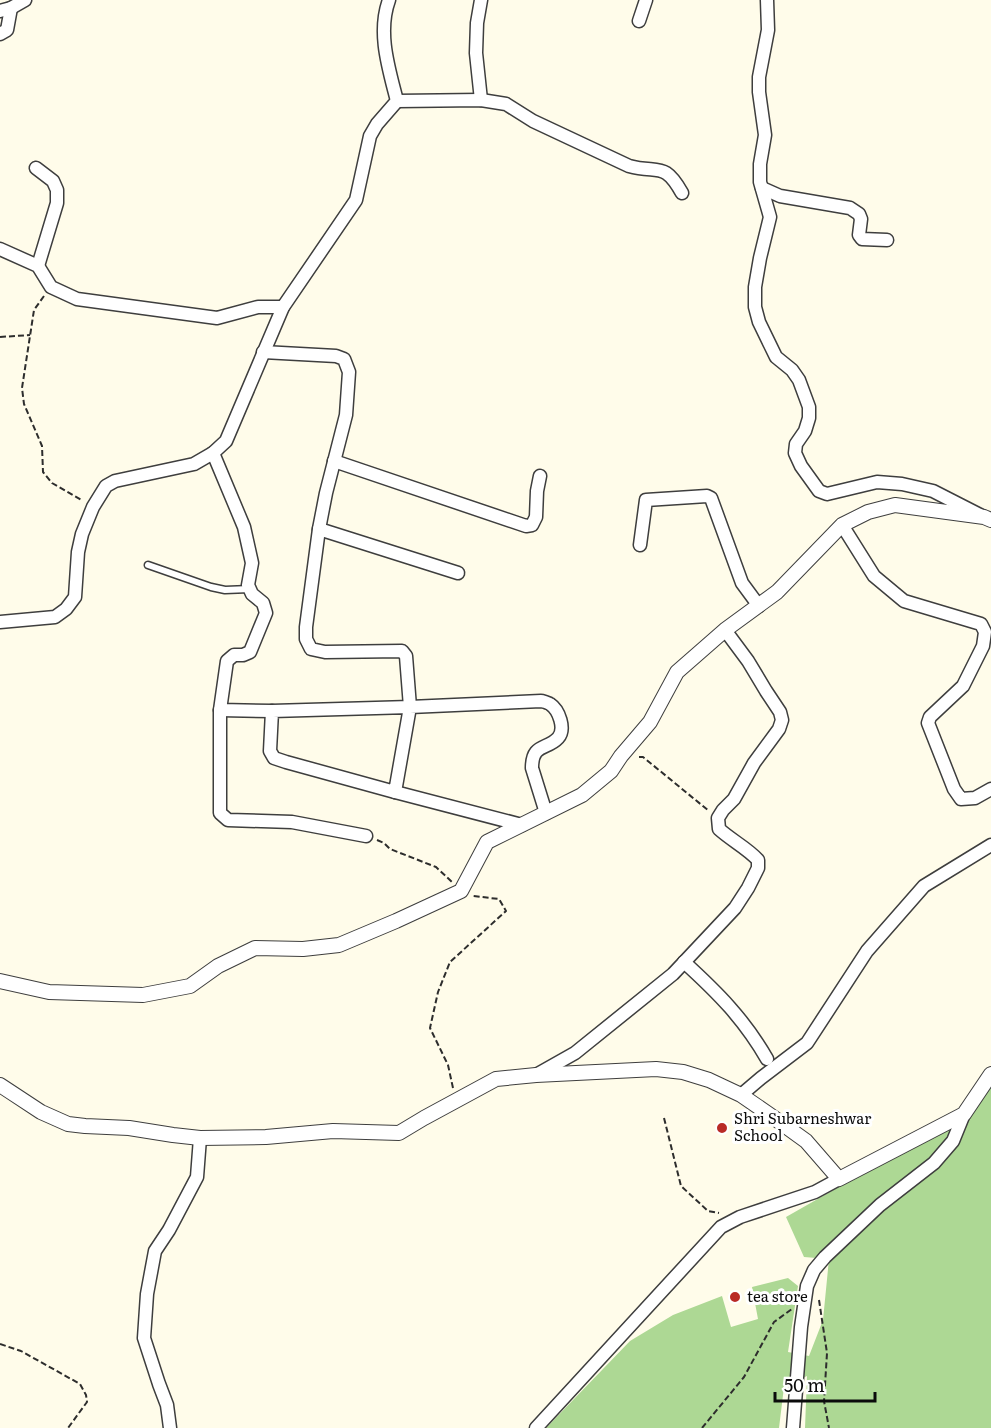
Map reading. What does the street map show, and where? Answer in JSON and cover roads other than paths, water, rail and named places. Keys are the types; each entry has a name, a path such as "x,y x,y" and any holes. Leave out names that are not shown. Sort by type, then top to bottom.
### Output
{"street":[{"path":"0,34 7,30 6,9 25,0"},
{"path":"389,0 383,27 384,42 397,101"},
{"path":"481,0 477,23 476,53 481,100"},
{"path":"639,21 646,0"},
{"path":"767,0 768,30 759,77 765,135 760,164 760,182 770,217 755,287 755,306 759,322 776,357 792,370 799,380 809,407 807,425 796,444 795,453 801,466 819,491 827,494 877,482 902,483 933,491 987,518"},
{"path":"0,622 55,617 66,609 75,597 78,552 82,534 93,507 106,486 115,481 194,464 213,453 226,441 283,307 356,200 370,136 376,124 397,101 481,100 506,105 533,121 629,166 641,169 661,169 669,173 682,193"},
{"path":"36,168 53,181 57,190 57,203 38,266"},
{"path":"762,188 780,196 850,208 859,214 861,219 859,235 862,238 887,240"},
{"path":"0,249 38,266 51,287 77,299 217,318 258,307 283,307"},
{"path":"263,352 336,356 344,359 349,372 346,415 319,529 306,639 311,649 325,652 402,651 406,656 410,708 395,792"},
{"path":"213,453 244,527 252,563 248,585 252,594 263,603 266,613 250,652 234,655 227,661 220,710 220,813 228,820 292,822 366,836"},
{"path":"334,461 526,526 532,525 536,517 540,476"},
{"path":"640,545 646,500 706,496 711,498 742,583 759,606"},
{"path":"0,981 50,992 143,995 181,988 190,986 218,966 255,948 303,949 339,945 461,891 487,842 582,795 611,771 650,722 677,672 725,630 777,592 842,525 868,512 895,505 987,518"},
{"path":"842,525 874,576 904,601 981,624 985,632 983,646 963,686 930,717 928,723 954,789 961,799 975,798 991,789"},
{"path":"319,529 458,573"},
{"path":"536,1075 575,1053 673,974 735,908 758,868 758,860 751,852 719,829 718,818 734,799 754,763 779,729 782,720 780,712 748,660 725,630"},
{"path":"220,710 410,708 541,701 550,704 557,711 562,730 558,738 538,750 532,760 532,768 546,813"},
{"path":"272,711 270,751 274,758 522,825"},
{"path":"741,1095 807,1043 867,951 924,886 991,845"},
{"path":"684,962 718,993 754,1036 767,1059"},
{"path":"0,1085 41,1112 68,1124 129,1128 172,1136 200,1138 266,1137 333,1131 399,1133 496,1079 656,1070 683,1072 709,1080 741,1095 806,1141 839,1179"},
{"path":"793,1428 801,1327 807,1286 814,1270 880,1205 934,1163 953,1141 964,1114 991,1074"},
{"path":"536,1428 720,1227 740,1217 815,1192 964,1114"},
{"path":"170,1428 167,1405 144,1338 147,1294 155,1251 169,1230 197,1177 200,1138"}],"lane":[{"path":"148,565 211,587 225,590 250,589"}],"place":[{"name":"Shri Subarneshwar School","path":"722,1128"},
{"name":"tea store","path":"735,1297"}]}
